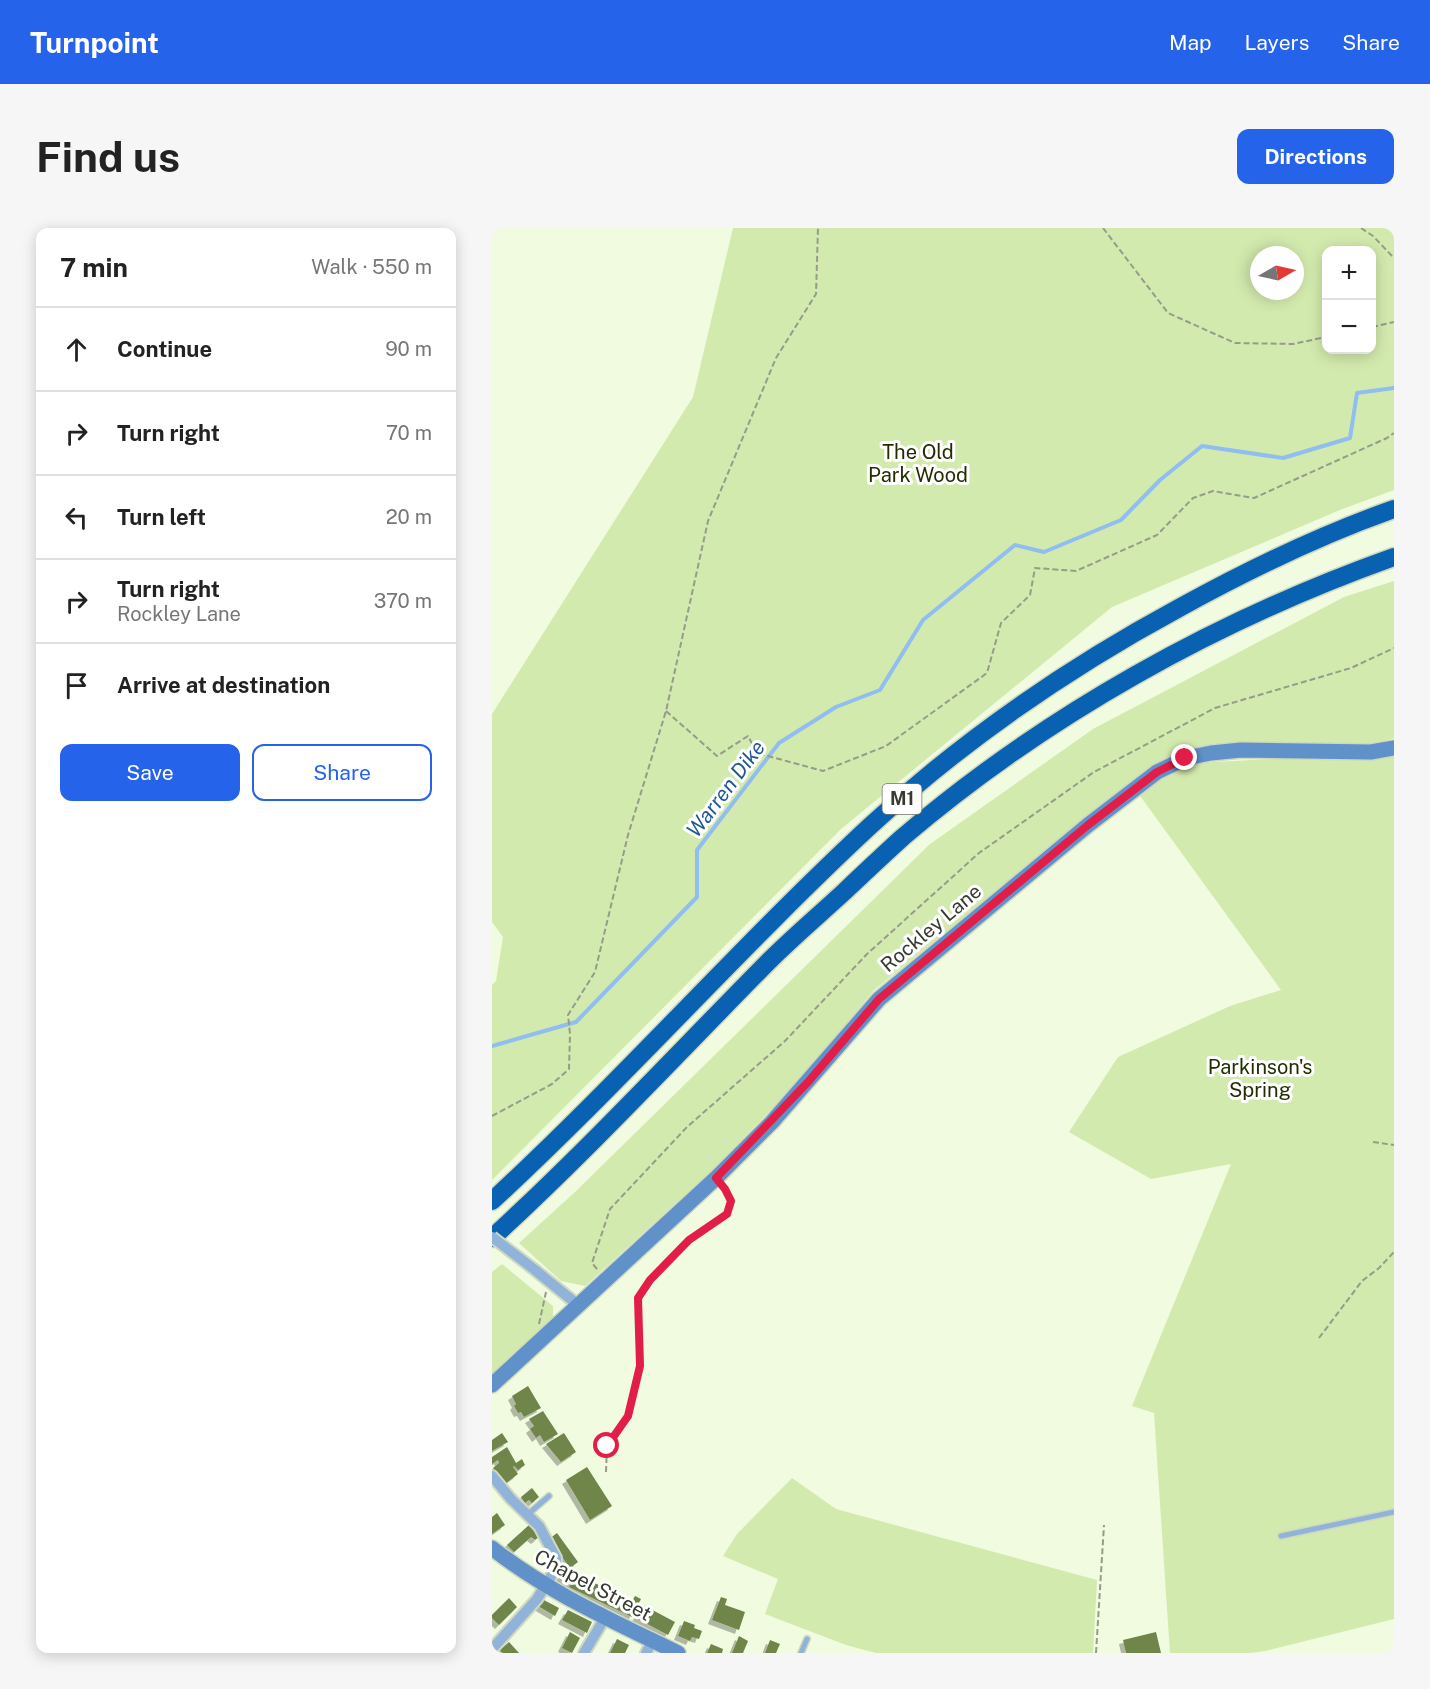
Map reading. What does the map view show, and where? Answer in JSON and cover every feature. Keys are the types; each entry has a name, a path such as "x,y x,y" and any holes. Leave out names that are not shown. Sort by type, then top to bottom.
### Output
{"highway":[{"name":"M1","path":"492,1201 544,1153 755,936 871,825 961,750 1061,678 1135,632 1223,583 1276,558 1394,509"},
{"name":"M1","path":"492,1238 557,1178 770,960 903,837 957,795 1057,723 1152,667 1235,623 1353,572 1394,557"}],"street":[{"name":"Rockley Lane","path":"492,1385 716,1178 808,1082 879,999 1088,825 1157,772 1185,758 1211,753 1241,750 1371,752 1394,748"},
{"path":"492,1238 549,1280 578,1305"},
{"path":"492,1476 511,1499 539,1526 556,1558 555,1570 537,1599 492,1649"},
{"name":"Chapel Street","path":"492,1548 545,1586 606,1616 650,1647 678,1653"},
{"path":"584,1653 606,1616"}],"lane":[{"path":"527,1515 549,1496"},
{"path":"1281,1536 1394,1512"},
{"path":"801,1653 807,1639"}],"path":[{"path":"492,1116 552,1084 569,1069 568,1015 595,972 628,835 666,711 708,521 776,358 816,294 818,228"},
{"path":"1103,228 1168,313 1235,343 1293,344 1322,338"},
{"path":"1361,228 1373,236 1394,258"},
{"path":"1376,326 1394,322"},
{"path":"666,711 717,756 748,736 757,753 823,771 886,746 987,673 1001,623 1030,595 1035,568 1076,571 1157,535 1193,498 1213,491 1254,498 1394,433"},
{"path":"605,1281 592,1263 610,1209 687,1127 785,1041 867,954 979,853 1094,772 1215,708 1351,668 1394,648"},
{"path":"1373,1142 1394,1145"},
{"path":"606,1472 607,1446 628,1416 640,1366 638,1298 650,1280 689,1240 727,1214 731,1201 716,1178"},
{"path":"1319,1338 1362,1281 1394,1252"},
{"path":"538,1325 549,1280"},
{"path":"1096,1653 1104,1525"}],"green space":[{"name":"The Old Park Wood","path":"733,228 1394,228 1394,490 1340,510 1112,607 841,829 492,1180 492,985 496,981 503,937 492,922 492,714 693,397"},
{"path":"1394,581 1394,738 1372,745 1238,743 1151,767 874,990 799,1081 711,1171 585,1286 561,1281 519,1243 574,1193 930,844 1093,729 1344,597"},
{"name":"Parkinson's Spring","path":"1394,755 1394,1619 1265,1651 1170,1653 1154,1413 1132,1406 1231,1164 1151,1179 1069,1132 1118,1057 1230,1006 1281,990 1138,793 1162,777 1195,763 1293,758 1391,757"},
{"path":"502,1264 553,1306 553,1319 492,1376 492,1272"},
{"path":"792,1478 836,1509 1097,1580 1093,1653 876,1653 846,1645 765,1614 778,1579 723,1556 737,1534"}],"building":[{"path":"528,1386 541,1408 524,1417 514,1406 516,1404 512,1396"},
{"path":"543,1411 558,1434 544,1442 540,1435 536,1438 530,1429 534,1426 529,1419"},
{"path":"502,1433 508,1442 492,1451 492,1440"},
{"path":"564,1433 576,1452 561,1462 546,1444"},
{"path":"507,1447 516,1463 522,1459 525,1465 518,1470 514,1466 518,1474 505,1484 493,1468 499,1463 498,1460 492,1464 492,1457"},
{"path":"587,1467 612,1506 590,1520 566,1480"},
{"path":"532,1488 539,1497 532,1503 529,1500 525,1503 521,1497"},
{"path":"497,1513 505,1525 492,1534 492,1517"},
{"path":"529,1525 539,1537 535,1540 531,1537 514,1552 507,1545"},
{"path":"557,1533 578,1562 570,1568 549,1539"},
{"path":"563,1571 575,1576 576,1574 632,1601 635,1596 641,1599 632,1617 569,1587 571,1584 559,1579"},
{"path":"721,1597 727,1599 725,1605 745,1612 739,1630 712,1620"},
{"path":"509,1598 517,1607 499,1625 492,1615"},
{"path":"542,1599 559,1608 555,1616 538,1606"},
{"path":"643,1605 675,1622 668,1635 636,1618"},
{"path":"568,1610 592,1622 587,1633 562,1620"},
{"path":"684,1621 695,1625 694,1628 702,1631 699,1639 692,1637 690,1641 678,1636"},
{"path":"570,1632 580,1638 572,1653 562,1648"},
{"path":"1156,1632 1161,1653 1126,1653 1123,1640"},
{"path":"739,1636 748,1641 743,1653 732,1653"},
{"path":"617,1639 629,1645 625,1653 610,1653"},
{"path":"770,1640 780,1644 776,1653 765,1653"},
{"path":"509,1642 519,1653 502,1653 500,1650"},
{"path":"711,1644 723,1649 722,1653 707,1653"}],"waterway":[{"name":"Warren Dike","path":"492,1046 576,1022 697,897 697,850 779,743 836,707 880,690 923,620 1015,545 1044,552 1121,520 1160,480 1202,446 1283,458 1350,438 1357,393 1394,388"}],"route":[{"path":"607,1446 628,1416 640,1366 638,1298 650,1280 689,1240 727,1214 731,1201 716,1178 772,1122 879,999 923,960 1088,825 1157,772 1185,758"}]}
